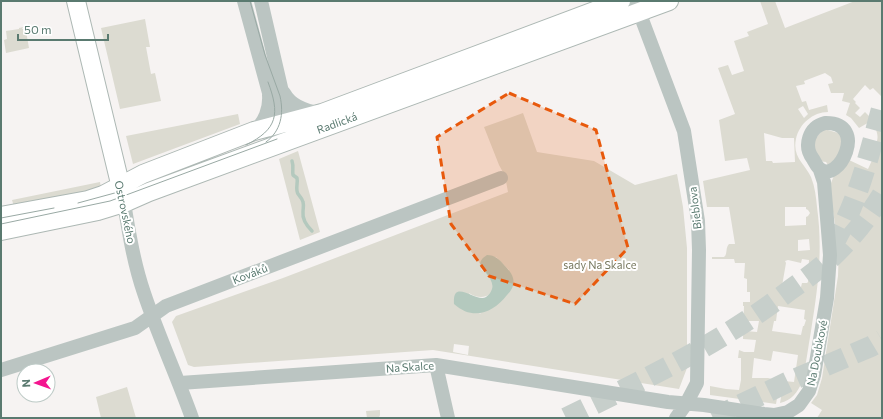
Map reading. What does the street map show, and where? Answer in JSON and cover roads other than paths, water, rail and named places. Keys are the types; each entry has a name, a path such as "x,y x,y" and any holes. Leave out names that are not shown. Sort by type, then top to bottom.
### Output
{"main road":[{"name":"Ostrovského","path":"76,1 124,203"},
{"name":"Radlická","path":"1,231 98,211 124,203 149,192 267,148 323,120 621,1"},
{"name":"Radlická","path":"1,216 88,200 103,195 142,174 254,132 287,122 323,120 637,7 669,1"}],"street":[{"path":"244,1 269,95 277,112 287,122"},
{"path":"261,1 283,92 287,122 280,135 267,148"},
{"name":"Bieblova","path":"637,7 684,131 698,221 697,383 686,404 676,418"},
{"path":"283,92 296,106 323,120"},
{"path":"254,132 266,116 269,104 269,95"},
{"name":"Na Doubkové","path":"686,404 774,415 788,412 799,405 809,391 814,376 827,298 830,255 824,174"},
{"name":"Kováků","path":"1,370 135,328 166,306 501,178"},
{"name":"Ostrovského","path":"124,203 136,264 144,292 192,418"},
{"path":"436,365 448,418"},
{"name":"Na Skalce","path":"180,384 436,365 686,404"}],"waterway":[{"path":"292,161 293,175 297,178 297,192 303,203 303,218 312,231"}],"tunnel":[{"path":"832,246 856,196 882,107"},
{"path":"566,418 681,360 737,327 764,309 811,275 831,258 845,244 871,212 882,195"},
{"path":"713,418 788,382 872,346 882,340"}],"tram line":[{"path":"250,1 265,55 280,96 282,109 278,127 275,133 266,142"},
{"path":"246,145 265,133 274,120 274,103 268,82"},
{"path":"1,224 110,201 277,139"},
{"path":"78,203 122,191"},
{"path":"1,218 54,208"}],"park label":[{"name":"sady Na Skalce","path":"600,265"}]}
